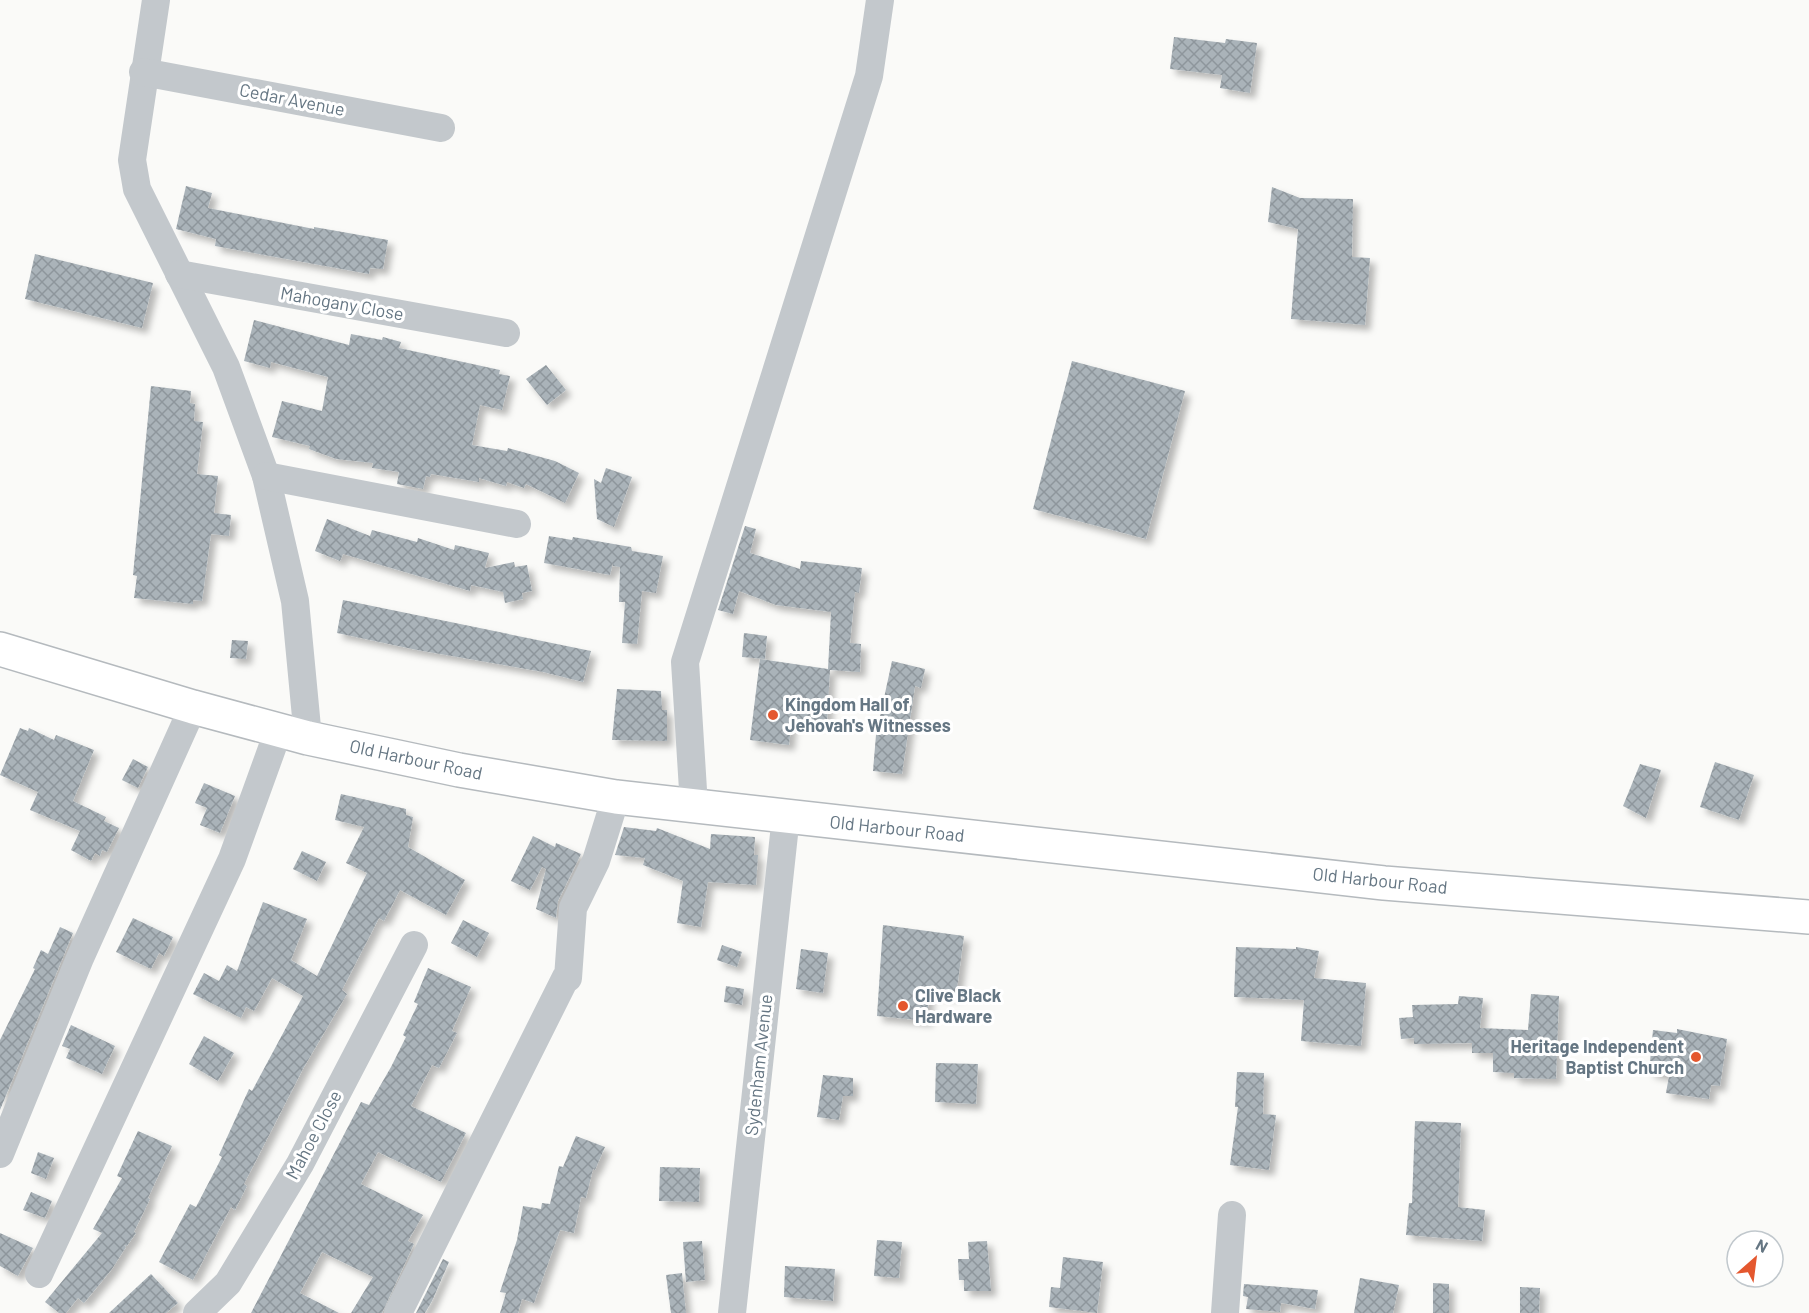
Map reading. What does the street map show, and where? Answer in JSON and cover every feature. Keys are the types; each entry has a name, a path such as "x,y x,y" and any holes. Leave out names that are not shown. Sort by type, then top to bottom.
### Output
{"main road":[{"name":"Old Harbour Road","path":"0,649 193,708 294,733 459,770 616,797 1384,883 1809,917"}],"street":[{"path":"39,1274 232,859 294,733 295,601 266,476 226,367 137,189 135,180 132,160 143,72 156,0"},
{"path":"694,806 685,662 869,76 880,0"},
{"name":"Cedar Avenue","path":"143,72 441,128"},
{"name":"Mahogany Close","path":"179,274 506,333"},
{"path":"266,476 518,524"},
{"path":"0,1154 80,958 193,708"},
{"path":"398,1313 566,977 568,978 573,908 596,861 616,797"},
{"name":"Sydenham Avenue","path":"732,1313 786,816"},
{"name":"Mahoe Close","path":"197,1313 228,1283 300,1164 414,945"},
{"path":"1225,1313 1232,1215"}],"building":[{"path":"1174,37 1225,43 1226,39 1257,43 1250,93 1220,88 1222,75 1170,69"},
{"path":"186,186 212,193 208,208 314,229 314,227 388,240 383,269 370,268 369,274 215,246 216,239 176,229"},
{"path":"1272,187 1300,198 1353,199 1352,257 1370,258 1365,325 1291,319 1298,229 1268,222"},
{"path":"35,254 153,283 142,328 25,299"},
{"path":"254,320 349,345 351,334 382,340 383,337 401,342 399,348 500,370 499,374 510,376 502,410 480,405 472,445 507,451 508,448 555,461 579,473 565,503 526,484 524,488 507,482 506,486 479,478 479,482 431,474 430,477 426,476 423,489 397,484 399,472 372,468 373,463 336,459 309,449 310,446 272,437 282,401 322,411 328,377 271,362 270,368 244,361"},
{"path":"1072,361 1185,391 1146,539 1033,509"},
{"path":"546,365 566,390 547,405 526,379"},
{"path":"151,386 191,391 190,403 195,404 194,421 203,422 197,474 218,476 214,513 231,515 229,536 211,534 202,601 193,600 193,604 134,598 137,576 133,575"},
{"path":"606,468 632,477 614,527 597,519 594,479 601,483"},
{"path":"327,519 370,536 372,530 417,542 418,538 454,550 455,545 489,553 485,568 514,562 515,567 527,565 532,591 522,593 523,599 505,603 503,592 471,585 470,591 343,554 340,561 315,551"},
{"path":"745,526 756,529 750,553 800,569 801,561 862,568 859,593 855,592 850,643 861,644 860,672 830,670 827,723 792,719 789,745 750,740 760,659 828,669 831,612 776,605 739,591 733,614 718,610"},
{"path":"549,536 572,540 573,537 631,547 632,551 663,556 656,593 642,591 637,644 622,643 625,602 619,602 620,567 613,566 613,563 610,575 544,563"},
{"path":"343,600 591,651 583,682 543,672 417,650 337,633"},
{"path":"744,633 767,636 765,659 742,657"},
{"path":"232,640 248,641 246,659 230,658"},
{"path":"892,661 925,669 921,688 915,686 902,774 873,771 876,735"},
{"path":"617,689 661,691 662,710 667,710 667,741 612,740"},
{"path":"20,728 28,731 29,728 54,740 56,735 94,750 73,801 106,817 104,821 119,828 107,852 102,850 100,856 95,853 91,861 71,850 80,831 30,810 38,792 0,775"},
{"path":"133,759 148,767 138,788 122,780"},
{"path":"1715,762 1754,775 1739,820 1700,807"},
{"path":"1640,764 1661,770 1646,818 1623,806"},
{"path":"204,783 235,796 220,833 200,825 207,808 195,803"},
{"path":"341,794 406,809 406,815 413,817 408,847 465,880 446,915 400,890 384,921 379,918 342,990 347,994 304,1067 244,1184 247,1186 235,1210 231,1207 193,1280 159,1262 190,1204 196,1207 222,1157 219,1155 249,1089 252,1091 303,996 272,978 254,1011 246,1007 241,1018 193,994 204,973 219,981 227,965 237,971 263,902 307,919 291,960 317,976 367,873 346,863 364,827 335,820"},
{"path":"624,827 656,831 657,828 710,849 711,834 755,837 754,855 758,855 756,885 708,882 701,927 677,923 683,881 643,865 645,858 615,855"},
{"path":"533,836 555,847 556,843 581,854 558,901 556,918 536,909 546,869 542,867 530,890 511,881"},
{"path":"302,851 326,862 317,881 293,869"},
{"path":"133,918 173,937 164,956 159,953 151,969 116,952"},
{"path":"463,920 489,933 477,957 451,943"},
{"path":"883,925 964,936 956,996 929,993 927,1021 877,1016"},
{"path":"60,927 73,933 0,1110 0,1040 35,969 33,968 41,950 48,954"},
{"path":"722,945 742,952 737,967 717,960"},
{"path":"1236,947 1296,949 1296,947 1319,951 1314,978 1366,983 1361,1046 1301,1041 1304,1000 1234,997"},
{"path":"801,949 828,953 823,993 796,989"},
{"path":"428,968 471,987 452,1031 457,1033 439,1068 432,1065 411,1106 466,1133 441,1182 378,1152 361,1184 423,1215 408,1241 414,1244 382,1313 351,1313 373,1277 322,1252 300,1293 339,1313 251,1313 361,1102 369,1105 391,1067 406,1037 403,1035 418,1004 414,1002"},
{"path":"726,986 744,989 742,1005 724,1002"},
{"path":"1531,994 1559,996 1556,1079 1514,1078 1514,1073 1493,1072 1493,1053 1472,1053 1472,1043 1414,1044 1414,1038 1401,1039 1399,1018 1413,1017 1412,1005 1458,1004 1459,996 1483,998 1480,1028 1528,1030"},
{"path":"71,1025 115,1046 102,1074 66,1058 70,1049 62,1046"},
{"name":"Heritage Independent Baptist Church","path":"1677,1029 1727,1039 1720,1086 1711,1085 1709,1099 1666,1093 1669,1076 1649,1072 1653,1030 1677,1033"},
{"path":"204,1036 234,1053 218,1081 189,1064"},
{"path":"936,1063 978,1064 976,1104 935,1102"},
{"path":"1237,1072 1264,1073 1263,1114 1276,1115 1269,1170 1230,1165 1238,1107 1235,1107"},
{"path":"823,1075 853,1078 853,1096 843,1096 839,1120 817,1117"},
{"path":"1415,1121 1461,1123 1458,1207 1485,1210 1482,1241 1406,1235 1409,1203 1412,1203"},
{"path":"138,1131 172,1146 148,1198 150,1199 134,1232 136,1233 127,1246 124,1245 126,1247 112,1269 84,1303 78,1298 66,1313 59,1313 45,1302 102,1233 93,1229 122,1178 117,1176"},
{"path":"576,1136 605,1147 595,1170 593,1169 586,1198 581,1197 574,1233 560,1230 534,1303 522,1299 518,1313 500,1313 506,1293 500,1292 517,1240 523,1206 541,1209 542,1203 550,1204 559,1166 563,1167"},
{"path":"38,1152 54,1158 46,1179 31,1173"},
{"path":"660,1167 700,1168 699,1202 659,1201"},
{"path":"31,1192 52,1201 45,1218 23,1210"},
{"path":"0,1233 33,1248 18,1276 0,1266"},
{"path":"877,1240 902,1242 899,1278 874,1276"},
{"path":"702,1241 705,1280 686,1282 683,1242"},
{"path":"987,1241 991,1291 964,1291 964,1280 959,1280 958,1259 969,1259 968,1242"},
{"path":"1063,1257 1103,1262 1097,1313 1049,1307 1051,1287 1060,1288"},
{"path":"443,1259 449,1262 432,1301 425,1313 416,1313"},
{"path":"785,1266 835,1269 833,1301 784,1297"},
{"path":"682,1273 686,1313 671,1313 666,1275"},
{"path":"151,1274 178,1303 166,1313 109,1313"},
{"path":"1360,1278 1399,1285 1393,1313 1354,1313"},
{"path":"1433,1283 1449,1284 1449,1313 1433,1313"},
{"path":"1244,1284 1318,1290 1315,1309 1281,1303 1280,1312 1246,1309 1248,1297 1243,1296"},
{"path":"1520,1287 1540,1288 1539,1313 1520,1313"}],"place":[{"name":"Kingdom Hall of Jehovah's Witnesses","path":"773,715"},
{"name":"Clive Black Hardware","path":"903,1006"},
{"name":"Heritage Independent Baptist Church","path":"1696,1057"}]}
